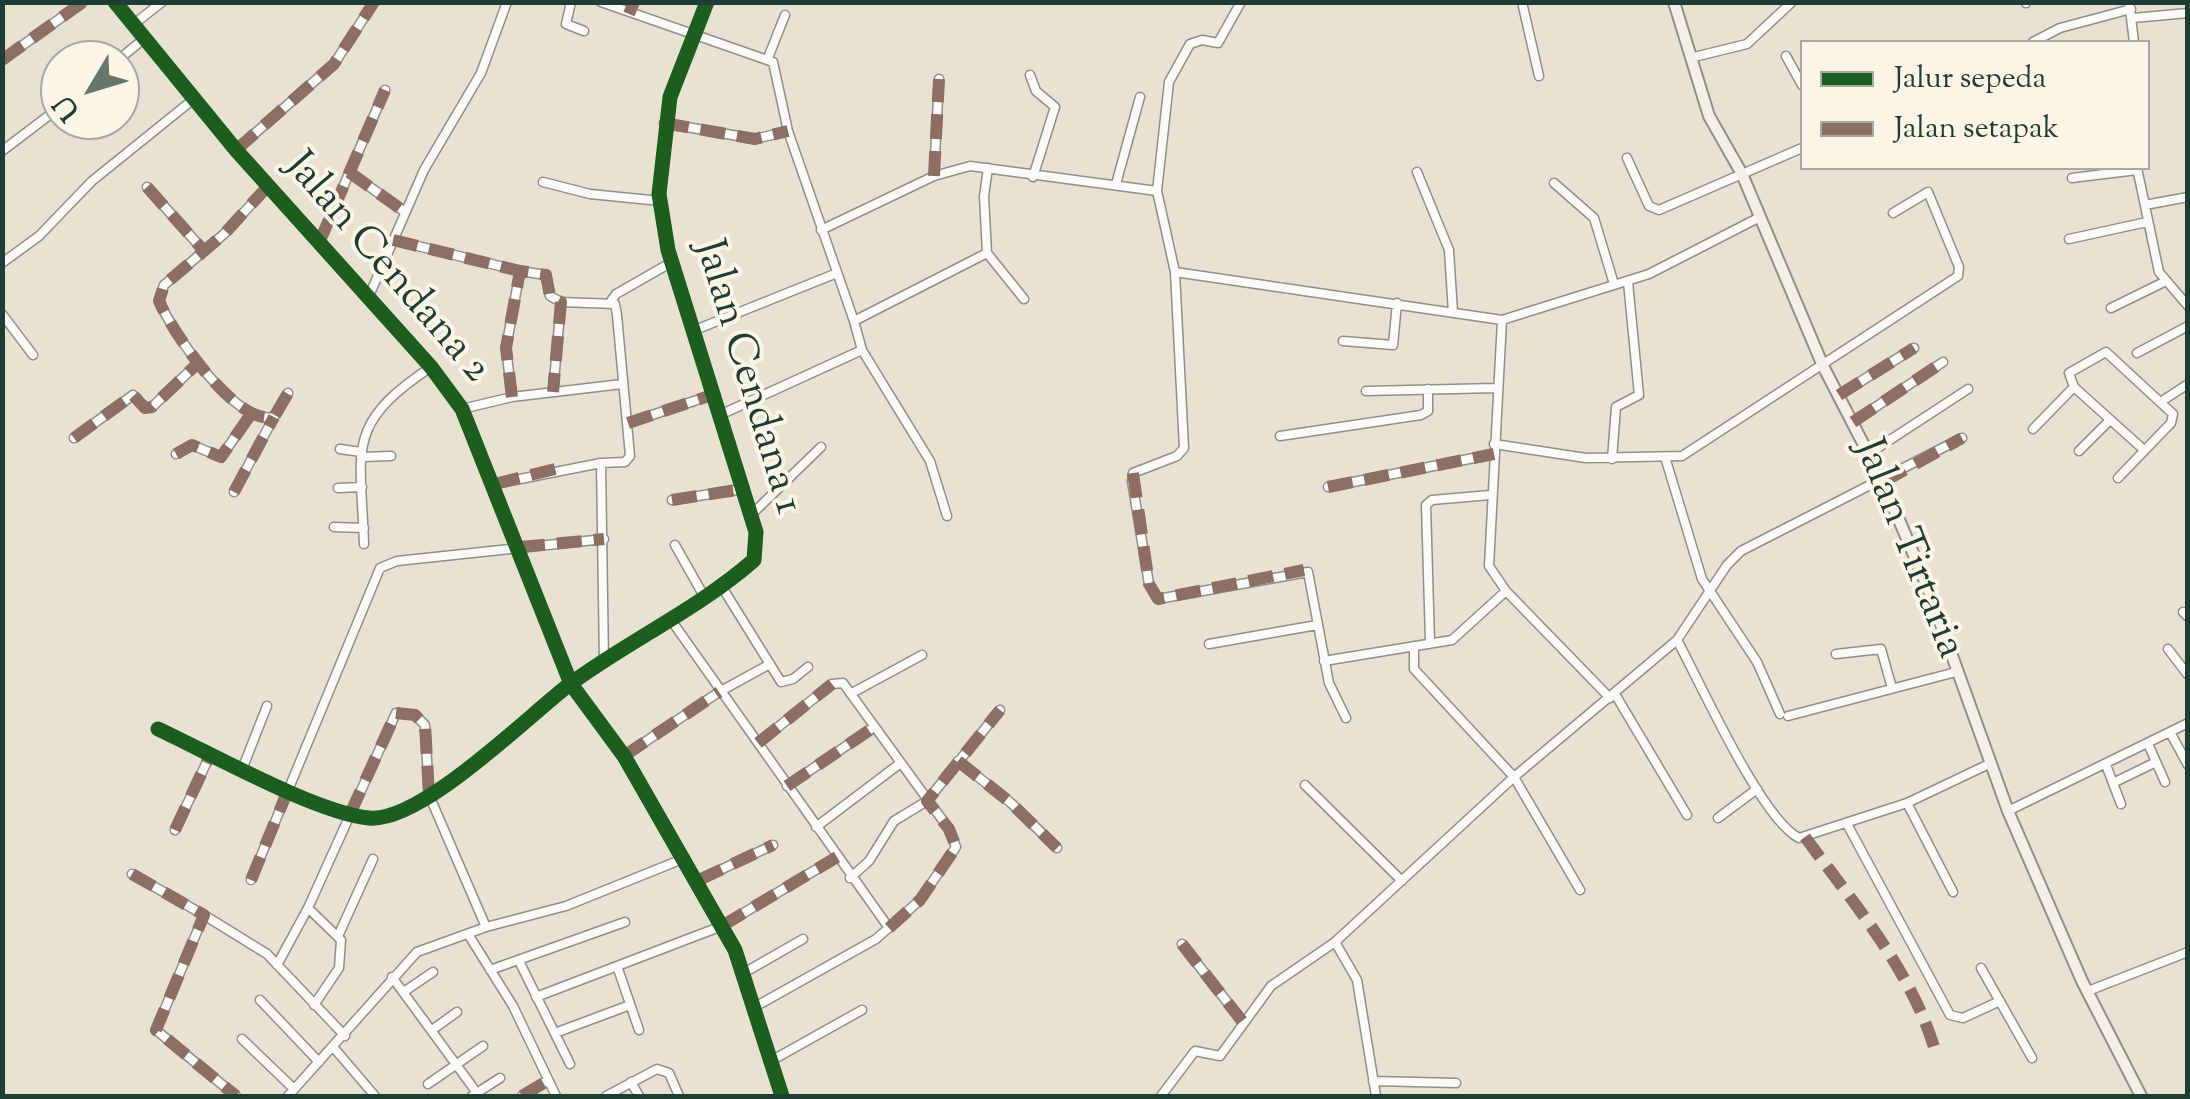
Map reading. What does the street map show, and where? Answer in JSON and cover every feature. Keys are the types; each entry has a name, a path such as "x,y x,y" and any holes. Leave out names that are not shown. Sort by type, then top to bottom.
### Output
{"street":[{"path":"2,60 84,2"},
{"path":"134,24 162,2"},
{"path":"236,150 334,64 374,2"},
{"path":"369,296 442,135 481,73 506,2"},
{"path":"571,2 566,24 584,31"},
{"path":"601,2 768,58 776,68 788,131 862,350 930,461 947,516"},
{"path":"629,14 634,2"},
{"name":"Jalan Cendana 1","path":"350,814 377,818 430,795 484,757 570,684 722,587 757,554 751,515 722,414 672,262 660,201 664,123 707,2"},
{"path":"1241,2 1218,43 1196,40 1178,59 1169,82 1157,191 1174,272 1179,424 1184,448 1177,456 1132,477 1149,584 1164,600 1304,570 1312,577 1324,661 1346,718"},
{"path":"1522,2 1539,76"},
{"name":"Jalan Tirtaria","path":"1674,2 1688,58 1709,116 1742,174 1823,366 1883,482 1927,586 2008,811 2088,991 2141,1096"},
{"path":"1688,58 1747,44 1792,2"},
{"name":"Jalan Cendana 2","path":"120,4 236,150 431,367 462,409 520,547 570,684 624,756 722,926 782,1096"},
{"path":"2131,10 2134,40"},
{"path":"2038,40 2060,28 2131,10 2188,13"},
{"path":"768,58 785,15"},
{"path":"140,42 145,38"},
{"path":"1786,56 1800,81"},
{"path":"1030,75 1036,91 1055,108 1033,176"},
{"path":"934,176 939,79"},
{"path":"319,242 386,90"},
{"path":"1116,184 1140,96"},
{"path":"2,263 40,236 92,181 194,98"},
{"path":"2,151 40,122"},
{"path":"664,123 755,138 788,131"},
{"path":"1627,158 1654,210 1800,149"},
{"path":"821,230 934,176 970,166 1157,191"},
{"path":"988,168 984,196 988,254 1024,298"},
{"path":"2072,178 2125,170"},
{"path":"2138,170 2147,222 2164,282 2188,306"},
{"path":"349,172 406,212"},
{"path":"1416,172 1449,250 1454,312"},
{"path":"543,182 590,194 660,201"},
{"path":"1554,182 1594,218 1614,284"},
{"path":"268,186 164,285 159,301 198,363 251,414 274,417"},
{"path":"146,187 204,251"},
{"path":"1328,487 1494,449 1612,460 1691,452 1958,276 1960,267 1928,192 1893,213"},
{"path":"2144,205 2188,196"},
{"path":"1174,272 1502,320 1628,282 1702,250 1760,218"},
{"path":"2070,239 2147,222"},
{"path":"393,240 546,275 550,296 562,302 611,301"},
{"path":"854,320 988,254"},
{"path":"611,301 616,294 672,262"},
{"path":"512,397 506,348 520,271"},
{"path":"695,330 837,273"},
{"path":"1612,460 1616,406 1638,395 1628,282"},
{"path":"2111,308 2164,282"},
{"path":"495,484 531,473 629,460 618,314 611,301"},
{"path":"553,392 562,302"},
{"path":"1343,340 1393,345 1397,304"},
{"path":"2,314 33,355"},
{"path":"1502,320 1490,495 1490,566 1506,590 1612,696 1687,815"},
{"path":"2137,353 2188,326"},
{"path":"1839,395 1914,348"},
{"path":"722,414 862,350"},
{"path":"2118,478 2144,450 2172,419 2162,401 2106,352 2069,373 2074,387 2144,450"},
{"path":"1853,422 1943,362"},
{"path":"74,438 133,395 145,408 152,407 198,363"},
{"path":"364,544 362,438 383,402 431,367"},
{"path":"462,409 512,397 622,384"},
{"path":"2162,401 2188,384"},
{"path":"2032,429 2074,387"},
{"path":"1366,391 1497,388"},
{"path":"1280,436 1421,415 1428,411 1428,389"},
{"path":"1870,453 1968,389"},
{"path":"234,492 288,394"},
{"path":"628,422 716,394"},
{"path":"176,454 192,444 221,457 251,414"},
{"path":"2080,451 2110,420"},
{"path":"1161,1096 1192,1054 1199,1050 1220,1056 1271,986 1336,942 1514,777 1677,640 1726,565 1754,543 1883,482 1962,438"},
{"path":"751,515 821,447"},
{"path":"340,449 391,456"},
{"path":"1666,456 1688,543 1709,590 1757,662 1784,715 1956,672"},
{"path":"601,463 604,663"},
{"path":"338,488 362,488"},
{"path":"672,500 743,488"},
{"path":"1430,642 1426,505 1432,500 1490,495"},
{"path":"334,527 364,528"},
{"path":"251,880 380,568 398,561 604,539"},
{"path":"675,545 705,598"},
{"path":"722,587 786,683 808,667"},
{"path":"1324,661 1460,635 1506,590"},
{"path":"670,620 889,928"},
{"path":"1210,644 1317,625"},
{"path":"1677,640 1757,789 1790,834 1805,837 1907,803 1989,764"},
{"path":"1414,646 1414,669 1514,777 1580,890"},
{"path":"1836,654 1881,648 1892,688"},
{"path":"2168,649 2188,675"},
{"path":"852,693 922,655"},
{"path":"624,756 719,692 770,664"},
{"path":"752,1008 798,987 889,928 920,900 956,847 950,829 898,765 842,683 832,684 758,744"},
{"path":"243,767 267,706"},
{"path":"850,878 869,861 894,822 926,801 1000,710"},
{"path":"277,965 308,908 396,713 415,715 425,724 430,795 486,927"},
{"path":"2008,811 2149,746 2188,723"},
{"path":"787,786 874,726"},
{"path":"158,729 288,790 350,814"},
{"path":"2171,734 2188,765"},
{"path":"2149,746 2165,782"},
{"path":"175,830 211,754"},
{"path":"958,761 1012,803 1057,848"},
{"path":"2113,783 2156,762"},
{"path":"816,827 898,765"},
{"path":"2106,765 2121,804"},
{"path":"1305,786 1402,880"},
{"path":"1718,818 1757,789"},
{"path":"1907,803 1953,892"},
{"path":"1847,824 1950,1015 1964,1018 2000,1001"},
{"path":"698,880 774,846"},
{"path":"536,996 722,926 838,857"},
{"path":"314,1005 339,968 338,934 373,858"},
{"path":"242,1039 291,1093 417,952 486,927 566,906 685,858"},
{"path":"132,874 248,938 344,1036"},
{"path":"308,908 338,934"},
{"path":"204,915 156,1030 236,1096"},
{"path":"490,970 625,922"},
{"path":"468,934 556,1096"},
{"path":"742,974 803,939"},
{"path":"1336,942 1356,980 1376,1096"},
{"path":"1182,944 1242,1021"},
{"path":"2088,991 2188,952"},
{"path":"519,962 570,1064"},
{"path":"617,966 640,1030"},
{"path":"1981,968 2032,1058"},
{"path":"405,992 432,972"},
{"path":"392,977 474,1095 500,1078"},
{"path":"260,1000 319,1062"},
{"path":"554,1033 630,1005"},
{"path":"769,1062 862,1010"},
{"path":"432,1030 457,1012"},
{"path":"428,1084 483,1046"},
{"path":"334,1048 374,1096"},
{"path":"606,1096 664,1070 679,1096"},
{"path":"1373,1080 1456,1083"},
{"path":"522,1096 548,1081"},
{"path":"632,1082 639,1096"}],"marked path":[{"path":"2,60 83,2"},
{"path":"236,150 334,64 374,2"},
{"path":"629,14 634,2"},
{"path":"934,176 939,79"},
{"path":"319,243 385,90"},
{"path":"664,123 755,139 788,131"},
{"path":"349,172 405,212"},
{"path":"268,186 224,234 164,285 159,301 191,354 242,407 259,416 274,417 288,393"},
{"path":"147,187 204,251"},
{"path":"393,240 520,271"},
{"path":"512,397 506,348 520,271 546,275 550,296 561,302 553,392"},
{"path":"1839,395 1914,348"},
{"path":"1853,422 1943,362"},
{"path":"74,438 133,395 145,408 152,407 198,363"},
{"path":"628,423 715,394"},
{"path":"176,454 192,445 221,457 251,414"},
{"path":"234,492 274,417"},
{"path":"1883,482 1962,438"},
{"path":"1328,487 1494,454"},
{"path":"495,484 563,467"},
{"path":"1133,473 1149,584 1158,599 1304,570"},
{"path":"672,500 743,489"},
{"path":"520,547 604,539"},
{"path":"758,743 832,684"},
{"path":"624,756 719,692"},
{"path":"889,928 920,900 956,847 949,829 927,801 1000,710"},
{"path":"350,814 396,713 415,715 425,725 429,795"},
{"path":"787,786 874,727"},
{"path":"175,830 211,753"},
{"path":"958,761 1011,803 1057,848"},
{"path":"251,880 288,790"},
{"path":"1805,837 1895,963 1934,1047"},
{"path":"699,880 773,845"},
{"path":"722,926 837,857"},
{"path":"132,874 204,915 156,1030 236,1096"},
{"path":"1182,944 1242,1021"},
{"path":"522,1096 547,1081"}],"cycle path":[{"path":"115,2 236,150 431,367 462,409 571,684 624,756 735,950 782,1096"},
{"path":"158,729 321,805 369,818 391,815 444,786 570,684 710,594 754,560 756,532 668,250 659,194 670,97 707,2"}]}
